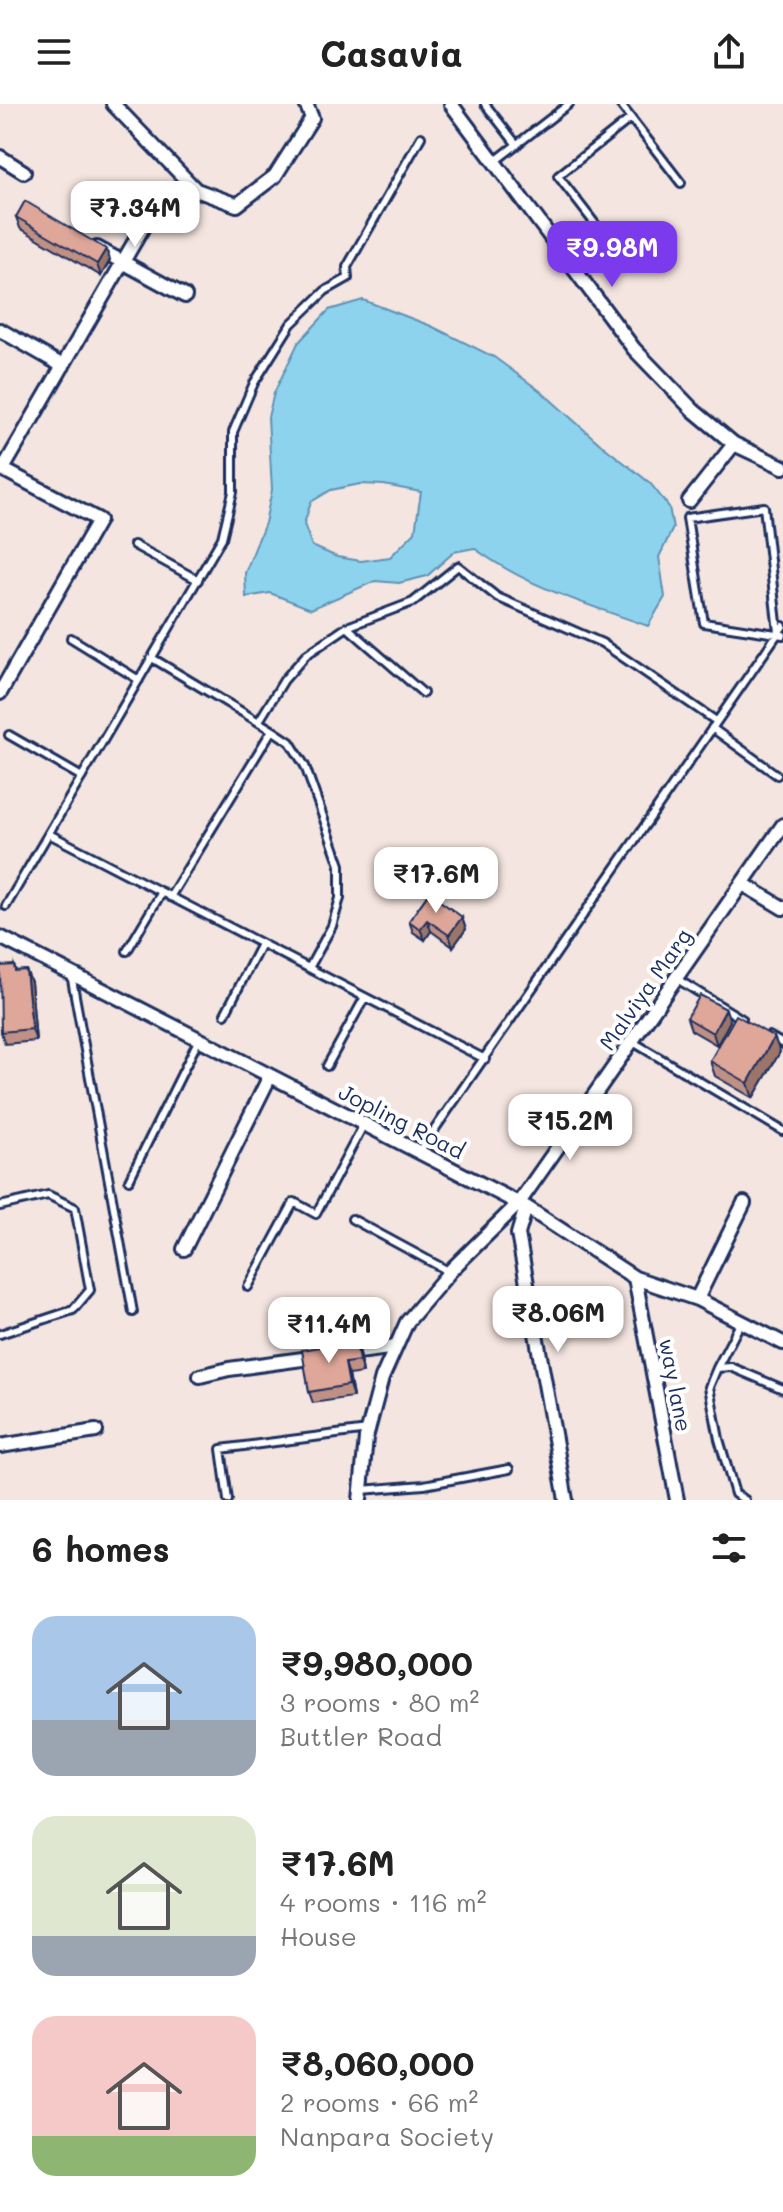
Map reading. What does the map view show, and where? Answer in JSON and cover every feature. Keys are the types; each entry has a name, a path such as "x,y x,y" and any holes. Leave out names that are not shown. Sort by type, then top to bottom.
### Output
{"street":[{"path":"113,104 196,190 237,205 275,176 312,118 306,104"},
{"path":"451,104 634,349 693,410 734,444 783,467"},
{"path":"0,157 24,172"},
{"path":"0,693 99,520 2,468 146,222"},
{"path":"82,239 122,264 185,296"},
{"path":"0,330 63,366"},
{"path":"689,501 734,444"},
{"name":"Malviya Marg","path":"360,1495 368,1430 382,1378 407,1322 450,1272 522,1206 783,825"},
{"path":"743,884 783,908"},
{"name":"Jopling Road","path":"0,937 522,1206 635,1278 697,1299 783,1343"},
{"path":"184,1249 270,1076"},
{"path":"697,1299 744,1203"},
{"path":"522,1206 518,1234 566,1500"},
{"name":"way lane","path":"635,1278 677,1500"},
{"path":"200,1376 229,1369 396,1347"},
{"path":"0,1446 96,1431"}],"lane":[{"path":"485,104 517,145"},
{"path":"494,162 569,104"},
{"path":"620,104 681,183"},
{"path":"606,238 558,176 631,118"},
{"path":"6,906 222,538 233,492 233,432 254,383 291,324 325,291 348,278 347,267 421,137"},
{"path":"419,1152 781,631 764,507 687,518 704,623 781,631"},
{"path":"134,545 198,580"},
{"path":"259,721 284,680 306,655 347,627 413,602 458,566 497,597 602,643 716,721"},
{"path":"347,627 423,693"},
{"path":"71,638 139,680"},
{"path":"152,658 290,742 305,766 340,865 340,898 332,926 309,968"},
{"path":"712,728 777,775"},
{"path":"170,897 272,730"},
{"path":"9,735 82,777"},
{"path":"49,834 485,1059"},
{"path":"127,951 162,892"},
{"path":"225,1014 261,944"},
{"path":"71,974 133,1312"},
{"path":"677,979 743,1020"},
{"path":"327,1066 365,997"},
{"path":"757,1028 783,1044"},
{"path":"129,1180 199,1039"},
{"path":"633,1042 783,1131"},
{"path":"248,1287 294,1202 316,1214 364,1124"},
{"path":"0,1206 48,1195 75,1208 90,1290 73,1310 0,1334"},
{"path":"352,1219 450,1272"},
{"path":"741,1322 709,1387 719,1439 735,1494 745,1500"},
{"path":"717,1368 731,1367 783,1389"},
{"path":"228,1500 221,1449 368,1430"},
{"path":"360,1495 509,1469"}],"water":[{"path":"363,300 431,326 494,357 543,393 650,483 669,507 673,528 659,557 665,597 648,626 536,584 474,548 454,552 427,576 399,583 375,581 311,609 270,593 246,597 245,573 265,523 272,490 268,417 274,393 298,343 329,310","holes":["360,484 421,492 415,532 390,557 361,561 337,557 312,546 304,524 311,502 331,490"]}],"building":[{"path":"25,201 106,249 97,264 16,217"},
{"path":"429,893 462,917 449,935 427,920 420,929 409,921"},
{"path":"14,965 15,971 26,970 32,1029 1,1032 0,966"},
{"path":"700,995 726,1009 713,1033 687,1018"},
{"path":"736,1015 774,1037 748,1083 710,1061"},
{"path":"356,1341 359,1361 345,1363 349,1385 309,1392 302,1350"}]}
